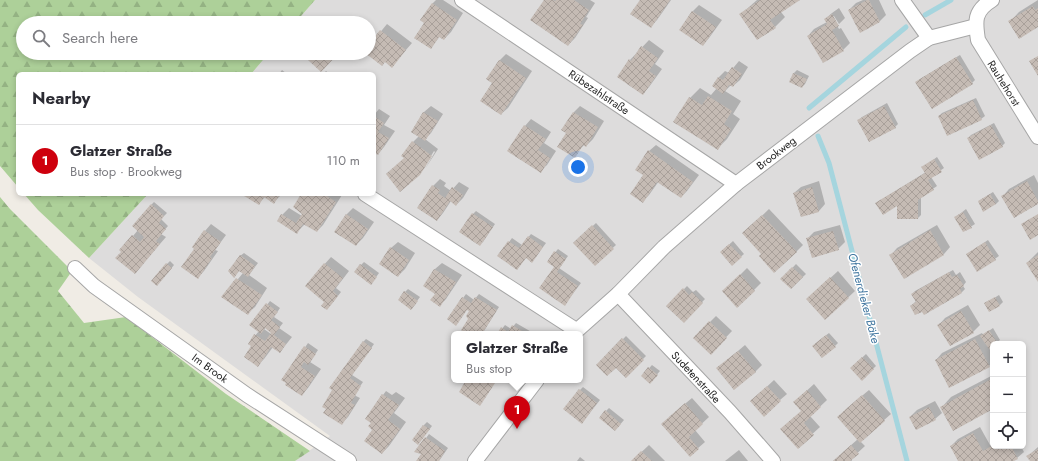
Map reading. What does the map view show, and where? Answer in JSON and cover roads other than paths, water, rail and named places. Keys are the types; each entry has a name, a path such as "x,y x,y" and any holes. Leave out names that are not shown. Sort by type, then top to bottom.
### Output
{"street":[{"name":"Rübezahlstraße","path":"462,0 736,184"},
{"path":"902,0 929,38"},
{"path":"976,26 977,15 985,4 992,0"},
{"name":"Brookweg","path":"575,331 618,294 664,247 736,184 910,51 929,38 976,26"},
{"name":"Rauhehorst","path":"976,26 978,40 984,52 1038,137"},
{"path":"368,196 572,331"},
{"name":"Im Brook","path":"76,268 94,286 247,395 349,461"},
{"name":"Sudetenstraße","path":"618,294 730,412 773,461"},
{"path":"475,461 535,383"}],"waterway":[{"path":"925,15 951,0"},
{"name":"Ofenerdieker Bäke","path":"809,108 906,27"},
{"name":"Ofenerdieker Bäke","path":"818,136 829,163 907,461"}],"place":[{"name":"Glatzer Straße","path":"517,429"}]}
